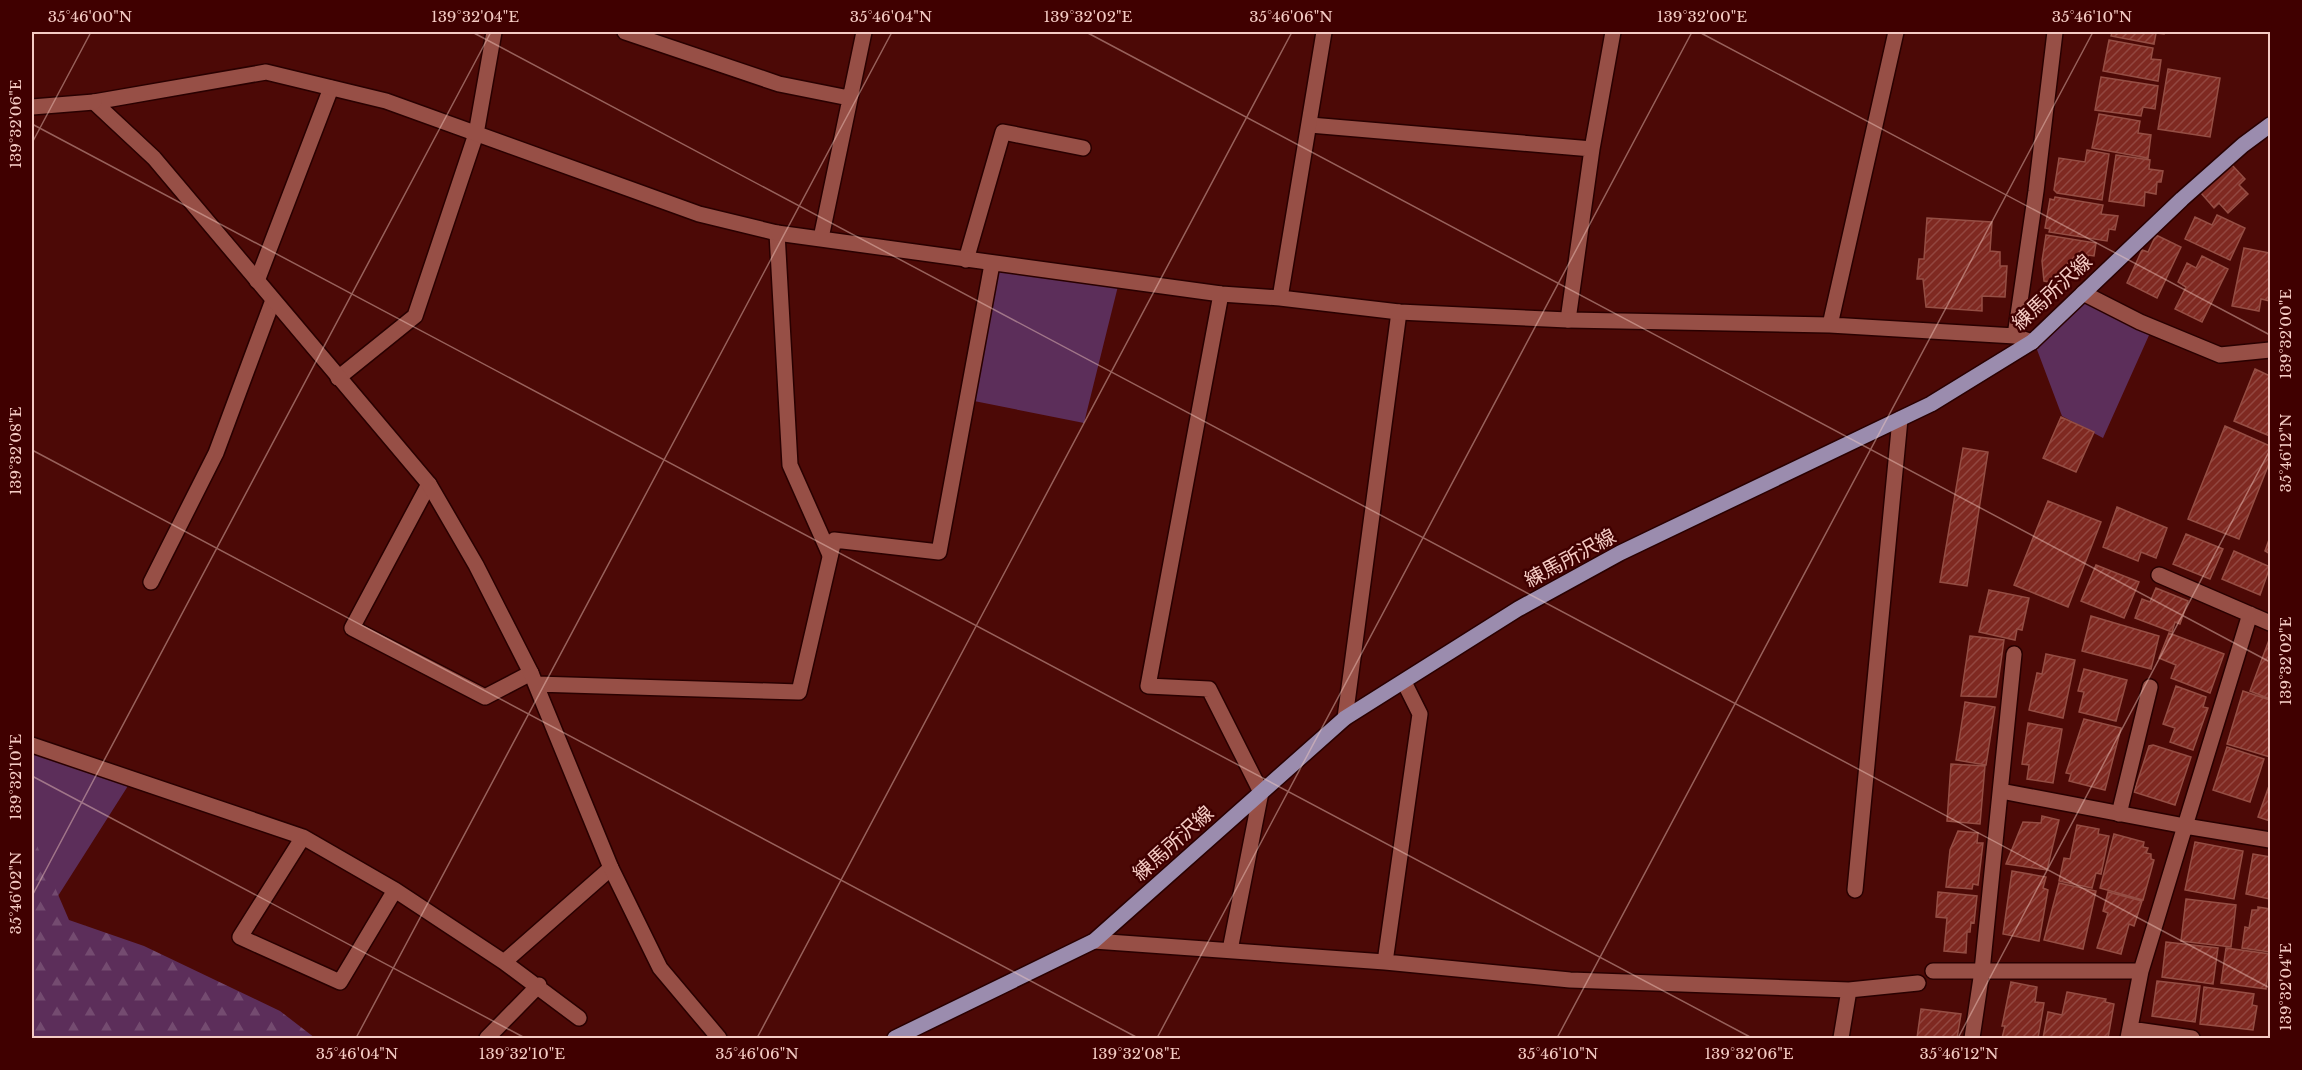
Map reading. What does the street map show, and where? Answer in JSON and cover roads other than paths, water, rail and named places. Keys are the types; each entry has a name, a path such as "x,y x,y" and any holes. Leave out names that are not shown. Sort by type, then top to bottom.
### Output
{"main road":[{"name":"練馬所沢線","path":"895,1038 1094,941 1345,718 1518,609 1620,553 1931,404 2032,342 2182,199 2243,145 2271,125"}],"street":[{"path":"338,378 415,316 476,134 494,32"},
{"path":"625,32 662,39 779,84 849,98"},
{"path":"821,238 864,32"},
{"path":"1280,298 1324,32"},
{"path":"1568,320 1592,149 1613,32"},
{"path":"1830,325 1896,32"},
{"path":"2015,336 2036,191 2055,32"},
{"path":"32,107 94,102 266,72 386,101 699,214 777,233 1221,294 1280,298 1399,312 1568,320 1830,325 2015,336 2032,342"},
{"path":"257,281 331,88"},
{"path":"94,102 154,158 429,484 476,565 533,679 611,868 660,968 719,1038"},
{"path":"1310,125 1592,149"},
{"path":"966,260 1003,132 1083,148"},
{"path":"777,233 790,465 830,555"},
{"path":"429,484 352,628 485,697 533,679 800,692 834,540 939,552 992,264"},
{"path":"2083,292 2140,322 2220,355 2271,350"},
{"path":"1221,294 1148,686 1209,689 1261,792 1230,950"},
{"path":"151,582 216,453 273,300"},
{"path":"1345,718 1399,312"},
{"path":"1855,890 1900,419"},
{"path":"2159,575 2271,623"},
{"path":"2192,1038 2129,1034 2141,971 2250,614"},
{"path":"1972,1038 1982,972 2014,654"},
{"path":"1385,962 1420,714 1404,682"},
{"path":"2119,814 2150,687"},
{"path":"32,745 303,837 395,890 539,985 579,1018"},
{"path":"2001,791 2271,840"},
{"path":"303,837 240,937 340,982 395,890"},
{"path":"504,962 611,868"},
{"path":"1094,941 1385,962 1570,980 1849,990 1918,983"},
{"path":"1933,971 2141,971"},
{"path":"487,1038 539,985"},
{"path":"1841,1038 1849,990"}]}
